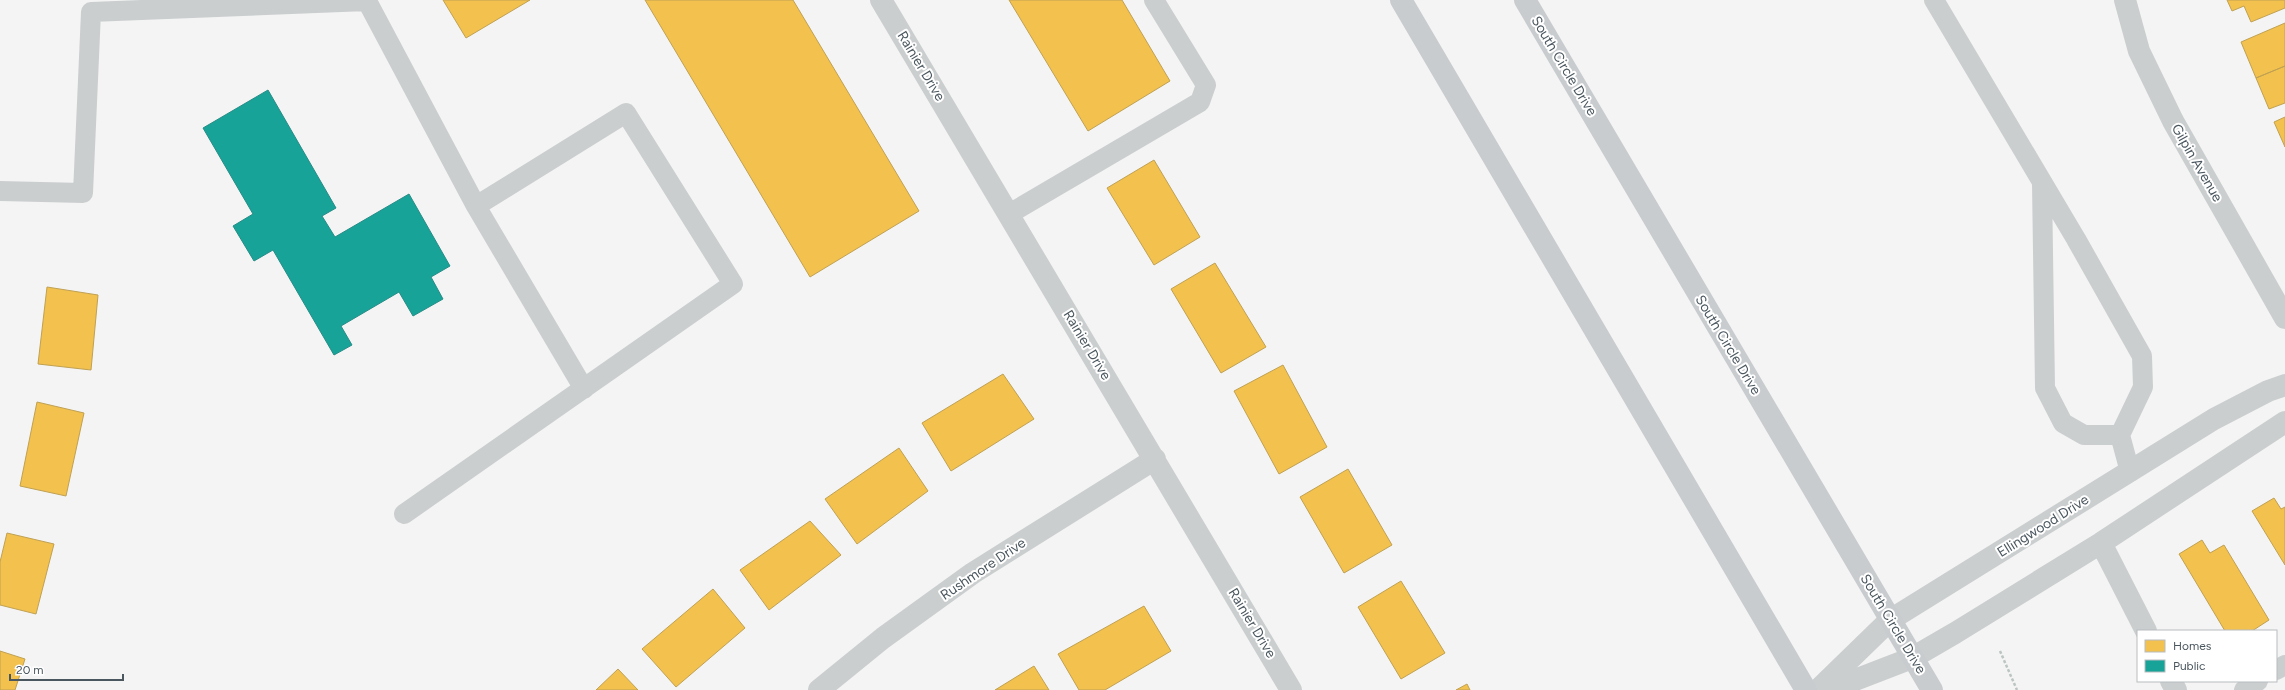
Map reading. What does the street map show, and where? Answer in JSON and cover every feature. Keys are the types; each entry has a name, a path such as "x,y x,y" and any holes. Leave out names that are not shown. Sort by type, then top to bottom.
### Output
{"main road":[{"path":"1401,0 1806,690"},
{"name":"South Circle Drive","path":"1525,0 1932,690"}],"street":[{"name":"Rainier Drive","path":"881,0 1291,690"},
{"name":"Gilpin Avenue","path":"2125,0 2139,51 2173,121 2285,318"},
{"name":"Ellingwood Drive","path":"1818,690 1890,620 2214,419 2268,390 2285,385"},
{"path":"1829,690 1912,658 2101,543 2285,422"},
{"name":"Rushmore Drive","path":"819,690 883,638 973,574 1155,459"},
{"path":"2101,543 2145,630"}],"lane":[{"path":"0,191 83,193 91,12 367,0 476,206 584,389"},
{"path":"1009,214 1200,102 1206,85 1154,0"},
{"path":"1934,0 2076,239 2142,356 2143,387 2120,435 2130,472"},
{"path":"404,514 733,284 626,112 476,206"},
{"path":"2042,184 2045,388 2063,423 2084,435 2120,435"},
{"path":"2244,690 2256,682"}],"path":[{"path":"2000,651 2017,690"}],"building: Homes":[{"path":"443,0 530,0 466,38"},
{"path":"645,0 793,0 919,211 810,277"},
{"path":"1009,0 1122,0 1170,81 1088,131"},
{"path":"2227,0 2285,0 2285,8 2251,22 2244,6 2232,11"},
{"path":"2285,23 2285,66 2256,78 2241,42"},
{"path":"2285,66 2285,103 2269,109 2256,78"},
{"path":"2285,117 2285,147 2274,122"},
{"path":"1154,160 1200,237 1154,265 1107,188"},
{"path":"1215,263 1266,347 1221,373 1171,289"},
{"path":"47,287 98,295 91,370 38,364"},
{"path":"1283,365 1327,447 1279,474 1234,391"},
{"path":"1003,374 1034,419 951,471 922,423"},
{"path":"37,402 84,413 66,496 20,486"},
{"path":"899,448 928,491 857,544 825,499"},
{"path":"1348,469 1392,545 1344,573 1300,497"},
{"path":"2274,498 2281,509 2285,507 2285,565 2252,511"},
{"path":"810,521 841,555 769,610 740,570"},
{"path":"7,533 54,544 36,614 0,605 0,562"},
{"path":"2202,540 2210,553 2224,545 2269,620 2254,630 2224,630 2179,554"},
{"path":"1401,581 1445,653 1401,679 1358,607"},
{"path":"713,589 745,628 676,687 642,649"},
{"path":"1144,606 1171,651 1105,690 1079,690 1058,654"},
{"path":"0,651 25,659 15,690 0,690"},
{"path":"1034,666 1049,690 995,690"},
{"path":"618,669 638,690 596,690"},
{"path":"1467,684 1470,690 1456,690"}],"building: Public":[{"path":"268,90 336,208 322,216 335,237 409,194 450,266 431,277 443,299 413,316 399,292 341,326 352,345 334,355 273,250 254,261 233,226 253,214 203,128"}]}
